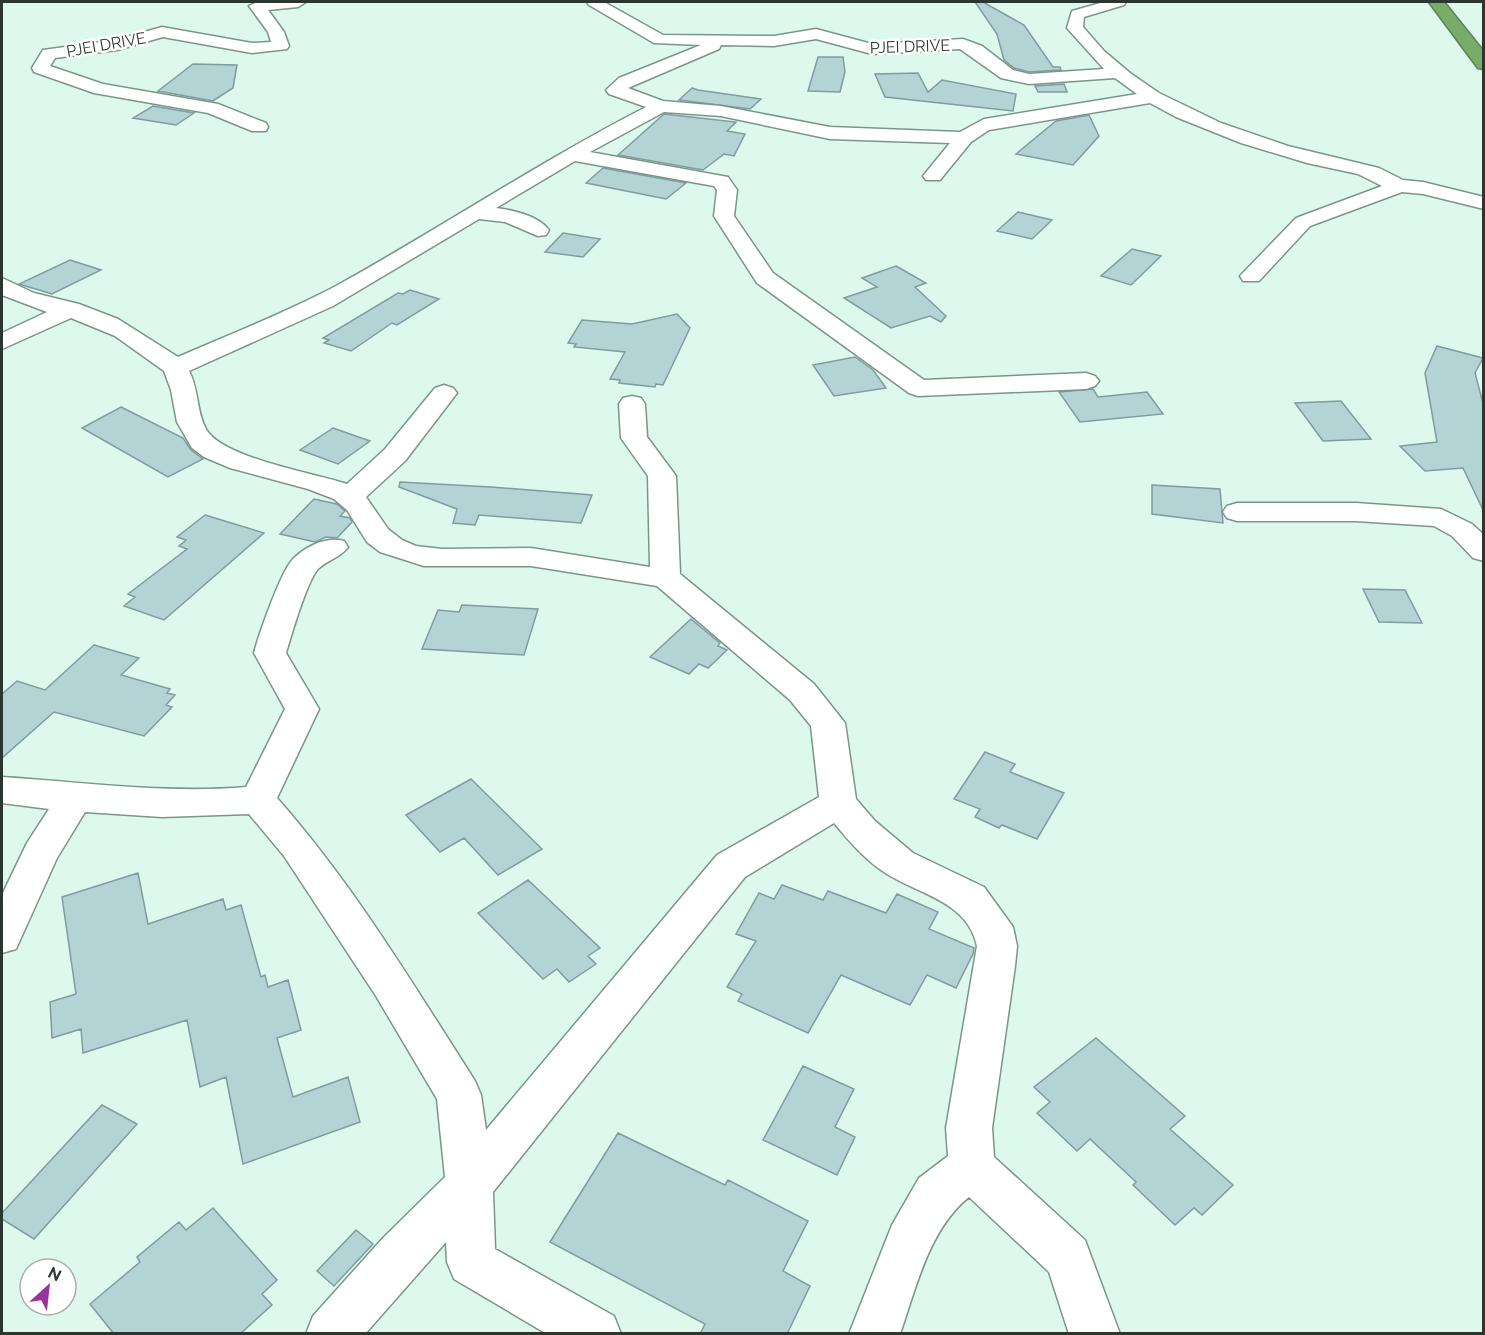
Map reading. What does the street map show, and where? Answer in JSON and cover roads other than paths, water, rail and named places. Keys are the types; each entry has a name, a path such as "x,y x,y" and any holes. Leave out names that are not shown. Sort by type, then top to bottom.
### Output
{"highway":[{"path":"1437,2 1484,64"}],"street":[{"name":"PJEI DRIVE","path":"259,127 212,108 100,88 40,68 49,54 117,45 162,32 252,48 281,46 276,32 257,6 298,2"},
{"name":"PJEI DRIVE","path":"594,2 660,40 774,41 816,34 827,35 858,47 872,49 963,44 976,50 1015,77 1029,79 1120,73"},
{"path":"1119,2 1077,14 1075,28 1086,44 1152,97 1187,116 1297,154 1372,172 1400,186 1423,188 1484,203"},
{"path":"660,40 689,56"},
{"path":"723,42 625,82 615,90 661,106 721,111 830,133 963,138"},
{"path":"933,176 963,138 984,125 1002,120 1152,97"},
{"path":"175,368 344,290 473,212 511,192 569,154 661,106"},
{"path":"569,154 721,181 727,190 724,216 765,278 918,388 1086,381"},
{"path":"1251,276 1303,222 1400,186"},
{"path":"473,212 510,216 538,230"},
{"path":"2,285 10,293 72,309 118,328 175,368 185,394 190,429 214,452 328,486 350,496 372,531 393,547 431,557 466,560 530,557 592,566 638,578 665,577 802,692 828,723 838,804 862,831 899,863 970,898 993,927 997,946 995,966 969,1128 972,1166 989,1186 1068,1257 1095,1334"},
{"path":"2,342 72,309"},
{"path":"350,496 395,455 444,393"},
{"path":"632,404 634,438 662,476 665,577"},
{"path":"1237,512 1356,512 1441,518 1462,530 1484,552"},
{"path":"258,800 302,709 270,653 278,625 304,565 333,547"},
{"path":"2,790 152,804 223,804 258,800"},
{"path":"2,937 40,853 75,798"},
{"path":"258,800 297,846 392,984 459,1095 469,1185 471,1262 596,1334"},
{"path":"331,1334 400,1255 469,1185 731,866 838,804"},
{"path":"874,1334 909,1242 936,1194 972,1166"}]}
